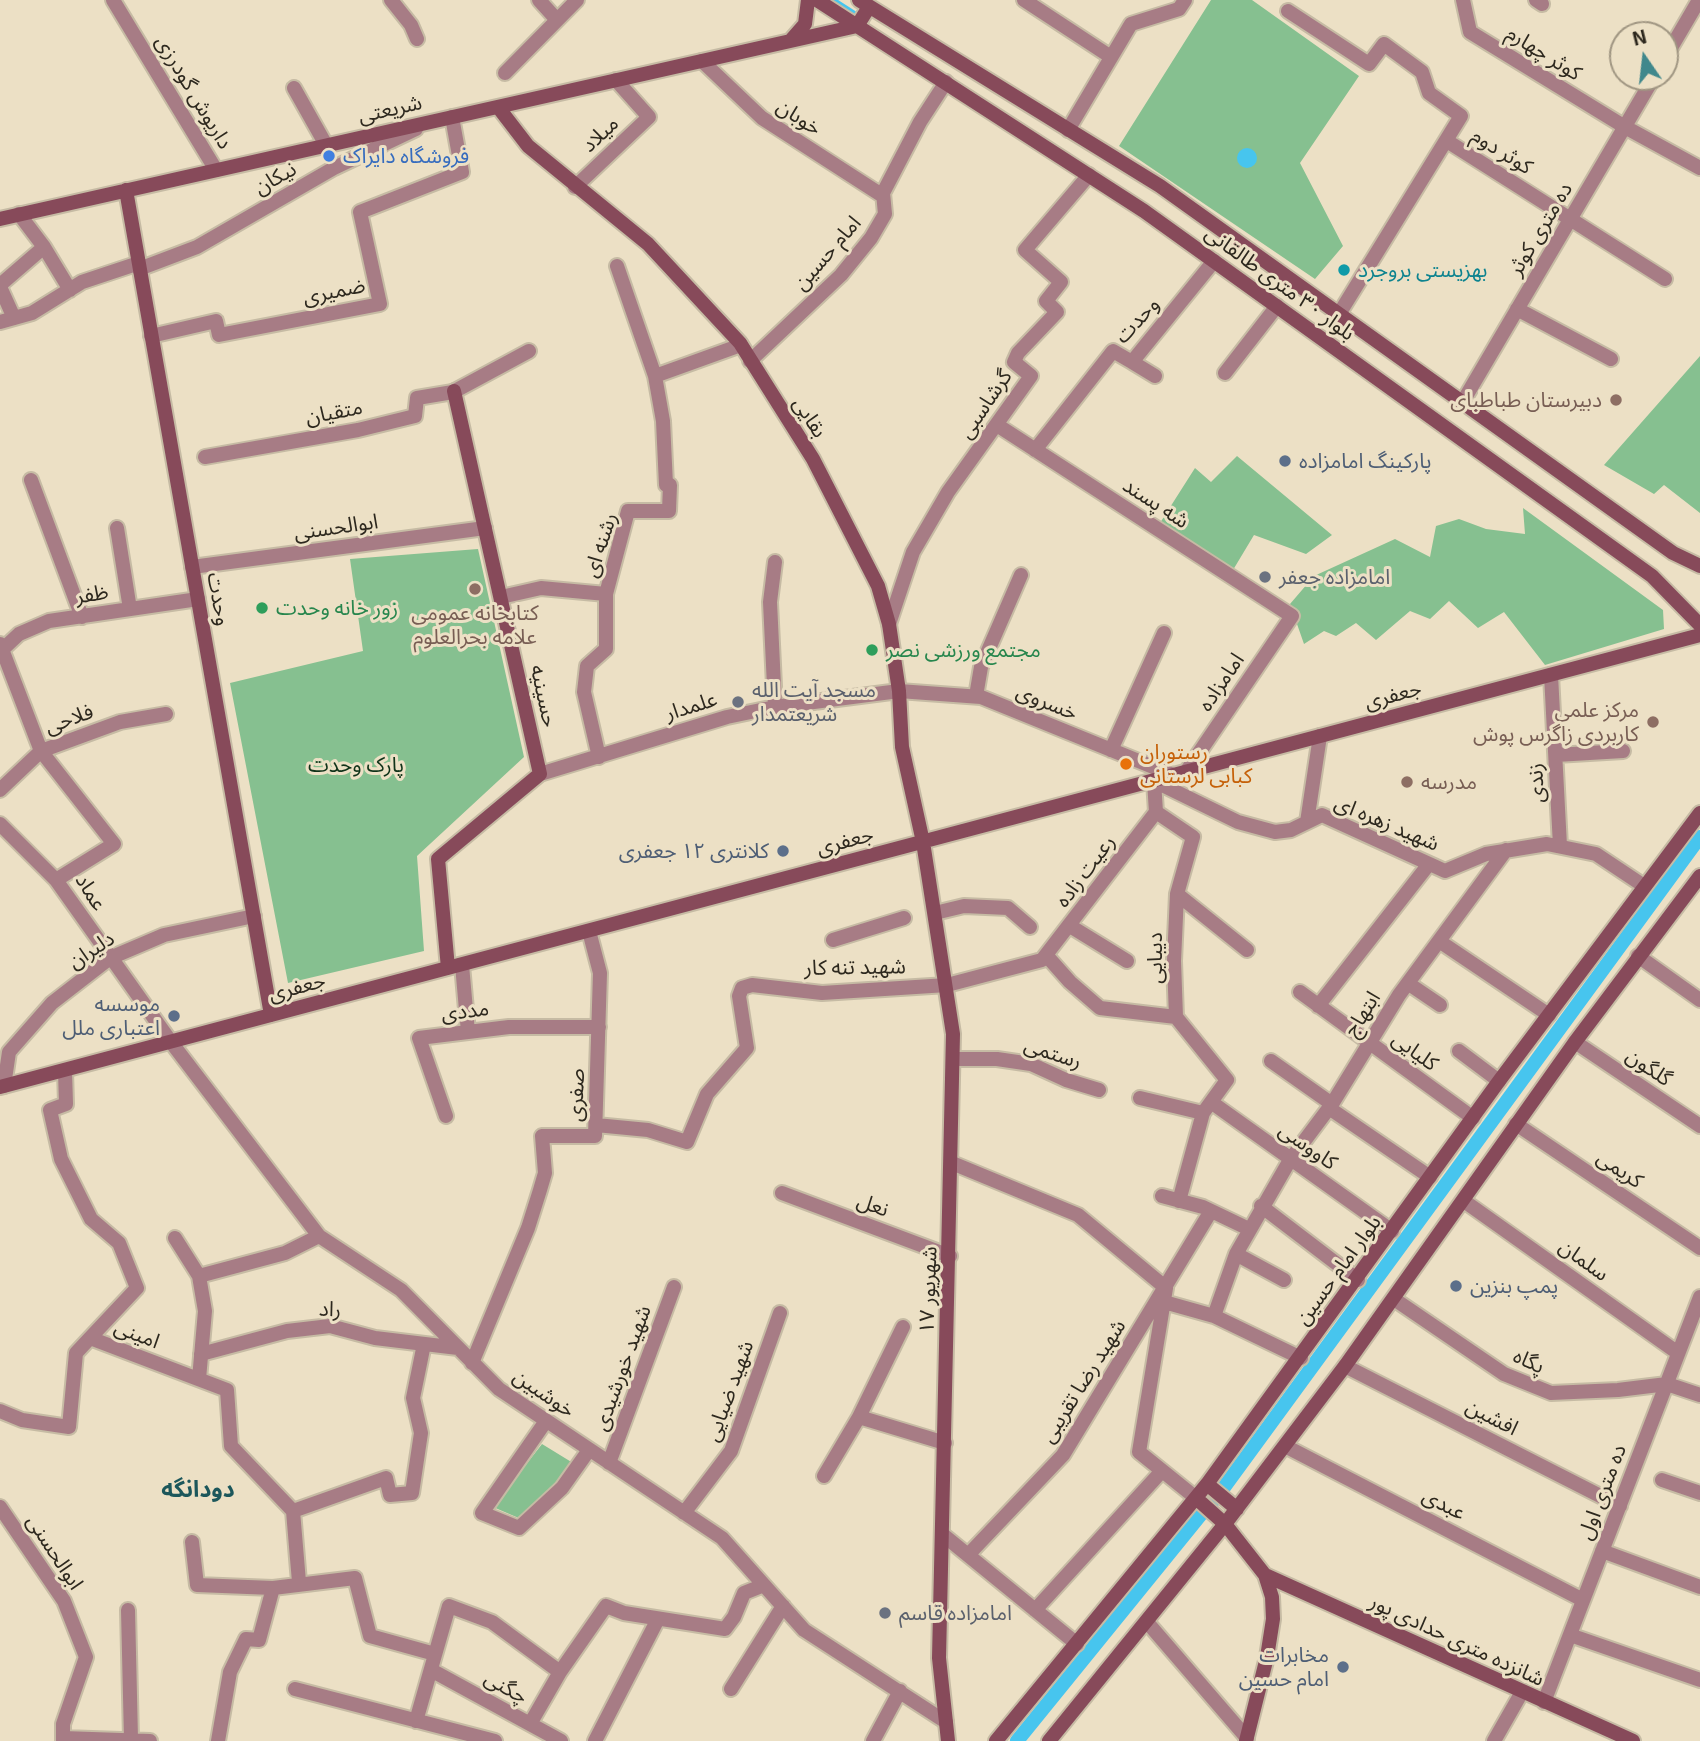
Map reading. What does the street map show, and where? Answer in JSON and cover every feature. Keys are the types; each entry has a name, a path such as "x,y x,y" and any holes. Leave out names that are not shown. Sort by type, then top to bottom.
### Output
{"street":[{"name":"داریوش گودرزی","path":"113,0 216,170"},
{"path":"391,0 411,25 417,39"},
{"path":"539,0 557,20"},
{"path":"505,73 577,0"},
{"path":"790,41 805,24 808,0"},
{"name":"بلوار ۳۰ متری طالقانی","path":"817,0 1089,175 1214,261 1652,576 1700,625"},
{"path":"1024,0 1111,57"},
{"path":"1068,130 1131,24 1179,9 1185,0"},
{"name":"کوثر چهارم","path":"1463,0 1470,32 1625,127 1700,168"},
{"path":"1679,34 1699,0"},
{"path":"857,26 864,3"},
{"name":"بلوار ۳۰ متری طالقانی","path":"864,3 1160,186 1672,553 1700,566"},
{"path":"1288,11 1369,64 1384,44 1422,72 1429,93 1461,116 1339,314"},
{"name":"شریعتی","path":"0,219 857,26"},
{"name":"خوبان","path":"702,61 762,118 883,196"},
{"name":"میلاد","path":"575,187 649,117 616,80"},
{"name":"امام حسین","path":"750,361 841,275 871,238 885,214 883,196 920,122 946,82"},
{"path":"294,88 326,145"},
{"name":"ده متری کوثر","path":"1462,403 1646,91"},
{"name":"بقایی","path":"498,107 528,146 648,244 741,345 813,459 878,586 888,624 899,691 902,747 923,842"},
{"name":"ضمیری","path":"151,336 216,321 219,335 380,304 360,212 463,172 452,117"},
{"name":"نیکان","path":"7,320 32,313 82,282 197,247 334,169 432,121"},
{"name":"کوثر دوم","path":"1447,141 1665,279"},
{"name":"گرشاسبی","path":"888,624 913,552 948,492 1031,376 1014,362 1018,353 1057,312 1045,301 1061,282 1024,250 1089,175"},
{"name":"وحدت","path":"126,190 271,1015"},
{"path":"19,214 44,247 70,290"},
{"path":"7,320 0,286 44,247"},
{"name":"وحدت","path":"1035,450 1113,351 1132,362 1214,261"},
{"path":"618,265 655,376 741,345"},
{"path":"1225,373 1277,306"},
{"path":"1517,309 1611,359"},
{"path":"454,391 529,351"},
{"path":"1132,362 1155,376"},
{"name":"رشنه ای","path":"598,757 584,692 587,666 606,649 606,594 628,511 669,511 670,485 666,485 663,421 655,376"},
{"name":"متقیان","path":"205,457 358,430 415,416 417,398 454,391"},
{"name":"حسینیه","path":"454,391 540,774"},
{"name":"شه پسند","path":"997,425 1292,616"},
{"path":"31,480 82,617"},
{"name":"ابوالحسنی","path":"192,567 485,527"},
{"path":"117,528 130,609"},
{"path":"775,562 770,602 775,707"},
{"path":"976,696 981,667 1021,575"},
{"path":"501,597 541,588 606,594"},
{"name":"ظفر","path":"1,647 19,634 49,621 198,599"},
{"name":"امامزاده","path":"1179,774 1292,616"},
{"path":"1111,750 1164,633"},
{"name":"جعفری","path":"2,1087 1700,635"},
{"path":"1,647 41,751"},
{"name":"زندی","path":"1551,675 1560,846"},
{"name":"علمدار","path":"540,774 727,717 775,707 899,691"},
{"name":"خسروی","path":"899,691 976,696 1179,774"},
{"name":"فلاحی","path":"0,790 41,751 120,722 166,714"},
{"path":"1307,822 1320,736"},
{"name":"عماد","path":"41,751 114,844 56,880 171,1042"},
{"path":"1556,755 1623,751"},
{"path":"468,1032 439,859 540,774"},
{"path":"1154,780 1156,813"},
{"name":"شهید زهره ای","path":"1154,780 1238,822 1275,832 1291,830 1322,815 1445,871 1486,854 1547,844 1596,854 1644,886"},
{"name":"دیبایی","path":"1156,813 1193,837 1177,894 1174,961 1176,1017"},
{"name":"رعیت زاده","path":"947,985 1042,960 1156,813"},
{"name":"بلوار امام حسین","path":"996,1741 1207,1484 1358,1280 1499,1081 1700,813"},
{"path":"0,824 56,880"},
{"name":"۱۷ شهریور","path":"923,842 947,985 953,1059 939,1658 948,1741"},
{"name":"ابتهاج","path":"1214,1316 1236,1254 1290,1160 1330,1106 1409,984 1506,850"},
{"path":"1318,1006 1429,864"},
{"path":"1049,1741 1226,1524 1345,1366 1575,1042 1700,876"},
{"path":"1177,894 1247,950"},
{"path":"935,913 964,906 1008,908 1030,927"},
{"name":"دلیران","path":"2,1087 9,1052 52,1003 110,958 164,935 254,916"},
{"path":"832,940 904,918"},
{"path":"1070,926 1126,961"},
{"name":"صفری","path":"472,1363 528,1228 540,1190 545,1173 542,1136 595,1136 600,973 590,930"},
{"path":"1439,941 1549,1015"},
{"path":"1046,955 1070,982 1100,1008 1176,1017 1227,1080 1207,1107 1179,1200"},
{"path":"1638,956 1700,1000"},
{"path":"1409,984 1440,1005"},
{"name":"شهید تنه کار","path":"596,1125 648,1130 687,1142 707,1094 747,1048 739,996 742,989 752,985 822,993 947,985"},
{"name":"کلیایی","path":"1300,992 1473,1118"},
{"name":"مددی","path":"446,1116 419,1038 509,1027 598,1027"},
{"name":"خوشبین","path":"171,1042 318,1236 401,1290 499,1389 722,1538 804,1630 946,1722"},
{"name":"گلگون","path":"1575,1042 1700,1126"},
{"path":"1459,1051 1499,1081"},
{"name":"رستمی","path":"953,1059 997,1059 1031,1064 1066,1080 1099,1090"},
{"path":"1272,1061 1430,1177"},
{"name":"امینی","path":"65,1071 66,1104 50,1110 61,1159 91,1219 119,1243 137,1288 90,1338 227,1390 231,1446 293,1511"},
{"path":"1140,1098 1207,1107"},
{"name":"کاووسی","path":"1207,1107 1290,1160 1392,1231"},
{"name":"کریمی","path":"1516,1124 1700,1248"},
{"path":"952,1163 1078,1215 1165,1295 1301,1357"},
{"name":"نعل","path":"782,1193 950,1256"},
{"path":"1162,1196 1211,1211 1249,1229"},
{"name":"سلمان","path":"1464,1201 1678,1353"},
{"path":"1262,1206 1358,1280"},
{"name":"شهید رضا تقریبی","path":"968,1555 1063,1455 1165,1295 1211,1211"},
{"path":"199,1276 285,1253 318,1236"},
{"path":"174,1238 199,1276 205,1311 199,1379"},
{"path":"1236,1254 1284,1280"},
{"name":"شهید خورشیدی","path":"609,1463 674,1287"},
{"path":"1165,1295 1139,1452 1226,1524 1265,1575 1272,1597 1273,1619 1247,1740"},
{"name":"ده متری اول","path":"1544,1702 1700,1297"},
{"name":"پگاه","path":"1394,1299 1504,1374 1551,1393 1606,1391 1667,1384"},
{"name":"شهید ضیایی","path":"684,1513 731,1451 780,1313"},
{"name":"راد","path":"201,1354 288,1331 330,1326 376,1338 458,1348"},
{"path":"824,1476 859,1417 903,1327"},
{"path":"0,1411 22,1420 69,1427 76,1353 90,1338"},
{"path":"299,1583 293,1511 386,1478 390,1495 412,1493 421,1433 413,1398 424,1344"},
{"name":"افشین","path":"1345,1366 1620,1506"},
{"path":"1667,1384 1700,1395"},
{"path":"859,1417 945,1443"},
{"path":"546,1421 482,1513 519,1528 562,1488 589,1450"},
{"name":"عبدی","path":"1284,1446 1583,1600"},
{"path":"1035,1610 1161,1472"},
{"path":"1662,1480 1700,1493"},
{"path":"1207,1484 1237,1509"},
{"name":"ابوالحسنی","path":"0,1507 64,1601 86,1657 63,1724 63,1740"},
{"path":"942,1534 1077,1644"},
{"path":"192,1542 197,1585 273,1588 355,1578 370,1636 435,1654"},
{"path":"1602,1551 1700,1587"},
{"name":"شانزده متری حدادی پور","path":"1265,1575 1633,1741"},
{"path":"530,1724 560,1672 606,1606 624,1614 725,1629 744,1593 764,1585"},
{"path":"218,1741 230,1672 246,1639 259,1640 273,1588"},
{"path":"416,1721 449,1606 492,1622 560,1672"},
{"path":"731,1689 783,1606"},
{"path":"128,1610 131,1739"},
{"path":"595,1741 658,1619"},
{"path":"1147,1622 1247,1740"},
{"path":"1570,1635 1700,1680"},
{"name":"چگنی","path":"431,1670 561,1741"},
{"path":"295,1689 416,1721 442,1734 495,1741"},
{"path":"873,1741 900,1691"},
{"path":"1494,1741 1522,1692"},
{"path":"63,1740 150,1741"}],"green space":[{"path":"1211,0 1252,0 1359,76 1300,163 1343,246 1315,279 1119,146"},
{"path":"1700,356 1700,513 1664,485 1654,494 1604,465"},
{"path":"1237,456 1332,535 1306,554 1254,535 1233,570 1160,523 1195,468 1211,482"},
{"path":"1523,508 1663,610 1664,629 1545,665 1504,612 1478,628 1449,601 1430,619 1410,611 1376,640 1356,623 1336,636 1324,631 1304,644 1290,604 1314,576 1395,539 1430,557 1436,526 1459,519 1486,529 1525,534"},
{"name":"پارک وحدت","path":"478,549 524,757 417,856 424,951 288,983 230,683 363,651 350,559"},
{"path":"542,1444 573,1463 551,1491 521,1519 493,1507"}],"water":[{"path":"1247,148 1254,151 1257,158 1254,165 1247,168 1240,165 1237,158 1240,151"}],"waterway":[{"path":"834,0 854,13"},
{"path":"1222,1490 1700,837"},
{"path":"1017,1741 1202,1513"}],"place":[{"name":"فروشگاه دایراک","path":"329,156"},
{"name":"بهزیستی بروجرد","path":"1344,270"},
{"name":"دبیرستان طباطبای","path":"1616,400"},
{"name":"پارکینگ امامزاده","path":"1285,461"},
{"name":"امامزاده جعفر","path":"1265,577"},
{"name":"کتابخانه عمومی علامه بحرالعلوم","path":"475,589"},
{"name":"زور خانه وحدت","path":"262,608"},
{"name":"مجتمع ورزشی نصر","path":"872,650"},
{"name":"مسجد آیت الله شریعتمدار","path":"738,702"},
{"name":"مرکز علمی کاربردی زاگرس پوش","path":"1653,722"},
{"name":"رستوران کبابی لرستانی","path":"1126,764"},
{"name":"مدرسه","path":"1407,782"},
{"name":"کلانتری ۱۲ جعفری","path":"783,851"},
{"name":"موسسه اعتباری ملل","path":"174,1016"},
{"name":"پمپ بنزین","path":"1456,1286"},
{"name":"امامزاده قاسم","path":"885,1613"},
{"name":"مخابرات امام حسین","path":"1343,1667"}],"district":[{"name":"دودانگه","path":"198,1489"}]}
